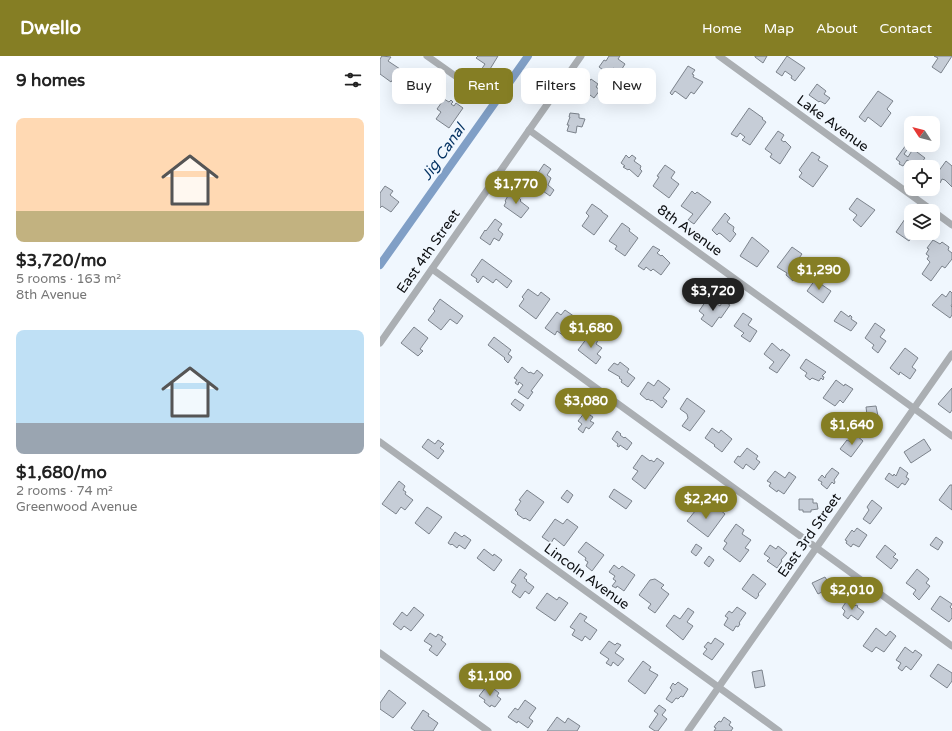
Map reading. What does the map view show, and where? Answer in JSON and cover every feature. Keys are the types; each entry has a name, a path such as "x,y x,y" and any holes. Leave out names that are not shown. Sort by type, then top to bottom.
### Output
{"street":[{"path":"427,56 454,75"},
{"name":"East 4th Street","path":"380,343 581,56"},
{"name":"Lake Avenue","path":"718,56 923,204"},
{"name":"8th Avenue","path":"529,130 952,436"},
{"name":"Lake Avenue","path":"940,216 952,225"},
{"path":"432,269 952,646"},
{"name":"East 3rd Street","path":"688,731 952,354"},
{"name":"Lincoln Avenue","path":"380,442 779,731"},
{"path":"380,653 488,731"}],"building":[{"path":"382,56 391,57 388,61 398,68 392,68 391,82 380,74 380,59"},
{"path":"478,56 498,56 491,68 482,68 485,64 476,58"},
{"path":"609,56 620,56 618,59 625,64 622,68 599,67 604,60 606,61"},
{"path":"755,56 767,56 763,63"},
{"path":"787,56 805,68 795,81 791,78 792,76 785,71 782,76 776,72"},
{"path":"934,56 952,56 941,73 932,67 938,58"},
{"path":"688,66 695,70 692,74 694,75 693,77 703,82 694,94 691,92 686,99 675,91 672,95 670,93"},
{"path":"591,79 598,84 596,87 598,88 598,93 594,98 590,95"},
{"path":"817,84 826,91 824,94 830,98 825,104 809,95"},
{"path":"878,91 893,101 887,109 891,113 881,127 868,117 865,122 859,117"},
{"path":"446,100 449,102 451,100 453,102 451,104 454,106 457,104 463,108 449,128 436,119 441,112 437,109 440,104 446,104"},
{"path":"749,108 766,122 750,145 742,140 745,137 740,133 737,137 731,134"},
{"path":"570,113 579,114 579,118 585,119 582,127 577,126 576,133 567,131"},
{"path":"778,131 784,135 781,140 784,142 785,141 791,147 780,164 770,157 772,154 765,149"},
{"path":"904,148 904,152 905,152 904,154 908,157 911,152 917,152 925,158 923,160 904,160 903,166 899,164 900,162 896,159"},
{"path":"812,152 820,157 818,160 828,166 813,187 799,177 802,173 799,170"},
{"path":"626,155 629,158 632,155 636,158 634,161 641,166 640,169 642,171 638,177 629,169 628,170 623,167 625,166 621,163"},
{"path":"946,161 952,166 952,187 942,179 940,183 940,169"},
{"path":"544,164 551,169 547,175 551,178 548,185 554,190 550,196 526,179 531,173 533,174 536,171 538,173"},
{"path":"665,165 675,172 671,178 679,184 669,198 653,186 659,177 657,176"},
{"path":"385,186 393,191 390,195 399,202 391,212 382,206 380,208 380,193"},
{"path":"515,190 520,194 518,197 521,200 520,201 529,208 521,218 504,206 509,194 511,195"},
{"path":"692,191 695,194 697,192 711,202 694,224 688,220 693,214 681,206"},
{"path":"857,198 875,210 861,227 853,220 857,215 849,209"},
{"path":"592,204 608,216 594,235 582,226 589,216 586,213"},
{"path":"725,213 730,218 727,222 734,227 733,231 736,234 730,242 721,234 719,233 717,235 712,230"},
{"path":"495,219 502,224 498,230 503,234 499,241 494,238 490,245 480,238"},
{"path":"904,220 904,238 896,232"},
{"path":"622,223 638,238 625,256 615,249 617,246 609,241"},
{"path":"752,237 769,251 757,267 740,256"},
{"path":"933,240 940,244 942,242 949,247 948,250 952,253 952,259 945,268 942,266 931,281 922,274 930,262 927,259 929,256 926,254 929,249 927,248"},
{"path":"653,246 660,250 657,253 661,256 662,255 670,263 661,275 653,269 651,271 646,267 644,270 638,266"},
{"path":"792,247 802,254 797,261 804,266 793,281 786,275 787,273 777,267"},
{"path":"482,259 512,281 507,288 496,279 493,283 483,276 478,283 476,281 477,279 471,275"},
{"path":"815,280 831,291 823,303 807,291"},
{"path":"528,289 538,296 541,292 550,299 536,319 519,306 524,299 522,297"},
{"path":"950,291 952,293 952,315 950,318 932,305 942,294 946,297"},
{"path":"708,298 720,306 723,301 730,305 721,318 719,317 712,327 701,319 704,315 699,311"},
{"path":"440,299 463,316 457,324 450,319 441,330 428,320 435,311 433,309"},
{"path":"565,310 575,317 570,327 573,329 567,338 557,331 555,335 545,328 557,312 561,315"},
{"path":"841,311 849,317 850,315 852,317 851,319 857,323 851,331 834,321"},
{"path":"743,313 752,319 748,325 757,331 750,342 741,336 744,333 734,326"},
{"path":"875,323 885,330 880,337 886,341 878,353 872,348 874,345 865,338"},
{"path":"414,327 428,338 420,349 423,351 418,356 401,343"},
{"path":"590,334 598,340 596,344 602,348 597,354 601,357 596,364 578,350"},
{"path":"494,337 511,350 508,354 512,357 508,363 504,359 505,358 488,345"},
{"path":"772,343 781,351 782,349 790,355 777,373 769,368 774,362 764,354"},
{"path":"905,348 918,358 912,367 916,370 910,379 900,372 899,375 890,368"},
{"path":"806,359 826,372 822,376 824,377 823,380 821,378 819,381 812,378 810,380 805,376 807,373 800,368"},
{"path":"620,362 629,369 627,372 635,378 628,387 621,382 622,380 619,378 620,377 608,370 614,363 618,365"},
{"path":"522,367 529,373 534,374 537,370 543,375 531,391 533,392 528,399 518,392 523,385 519,382 518,385 515,383 517,380 514,378"},
{"path":"658,380 670,389 663,398 667,401 662,408 652,400 647,400 640,394 648,382 654,386"},
{"path":"836,380 844,386 845,384 853,389 843,403 840,400 835,406 823,398"},
{"path":"952,388 952,410 950,413 938,404"},
{"path":"687,398 705,411 690,431 682,426 688,418 687,414 680,409"},
{"path":"515,399 524,405 520,411 511,404"},
{"path":"876,406 879,421 868,423 866,407"},
{"path":"585,412 593,417 590,421 594,423 589,429 586,427 583,433 578,429 582,424 578,421"},
{"path":"712,428 719,433 721,430 732,439 722,452 705,438"},
{"path":"617,431 621,434 620,435 632,443 627,450 620,445 619,447 617,446 618,444 612,439"},
{"path":"856,435 863,441 851,457 840,449 847,440 851,442"},
{"path":"428,439 435,444 438,440 444,444 440,448 444,451 438,459 422,447"},
{"path":"924,439 931,450 911,463 904,452"},
{"path":"747,448 758,456 756,459 760,462 754,470 746,464 743,469 734,462"},
{"path":"642,455 650,461 651,460 654,462 657,458 664,463 645,489 632,479 638,471 633,468"},
{"path":"900,467 908,473 906,477 909,479 905,485 902,483 898,488 885,479 889,473 896,476"},
{"path":"832,468 839,473 834,480 834,484 832,482 827,489 821,484 822,482 818,480 822,475 825,478"},
{"path":"775,471 785,478 789,472 796,477 784,494 778,490 777,492 769,486 771,483 767,481"},
{"path":"399,481 405,486 403,490 406,492 405,494 413,500 405,510 401,507 396,514 382,504"},
{"path":"950,485 952,485 952,510 939,500"},
{"path":"614,489 632,501 626,509 609,497"},
{"path":"527,490 544,502 530,521 517,514 518,513 515,510 521,501 519,500"},
{"path":"567,490 573,495 568,503 561,498"},
{"path":"799,499 813,499 813,503 817,503 818,509 811,510 811,512 803,512 803,510 799,510"},
{"path":"872,500 882,508 870,524 863,519 869,510 867,507"},
{"path":"700,505 709,511 718,511 719,509 725,514 708,537 687,521"},
{"path":"427,507 442,517 429,534 415,523"},
{"path":"555,519 563,524 567,519 578,527 564,546 554,538 551,543 542,537"},
{"path":"736,524 744,530 742,534 751,540 745,548 749,550 740,562 723,549 727,543 724,541"},
{"path":"857,528 867,535 859,547 853,544 851,547 845,540 852,530 854,532"},
{"path":"455,532 462,537 464,535 471,540 465,549 459,545 457,548 448,543"},
{"path":"936,537 943,542 938,550 930,545"},
{"path":"586,542 604,555 592,571 586,566 588,562 585,560 586,558 578,552"},
{"path":"696,544 702,548 696,556 691,552"},
{"path":"770,545 776,549 778,546 787,553 777,568 767,561 770,558 764,554"},
{"path":"885,545 896,554 893,557 898,560 891,569 876,557"},
{"path":"484,549 493,556 494,554 502,560 494,571 477,558"},
{"path":"709,556 714,560 709,567 704,563"},
{"path":"614,565 619,569 622,566 635,575 624,591 617,586 616,588 612,586 616,581 613,579 615,576 609,572"},
{"path":"520,569 527,574 524,578 527,580 526,581 534,587 529,594 525,591 520,598 512,592 516,585 511,582"},
{"path":"917,569 929,579 926,583 930,586 919,600 913,594 916,590 906,583"},
{"path":"753,574 766,584 756,599 742,589"},
{"path":"825,577 831,587 818,594 812,583"},
{"path":"655,579 664,585 661,588 669,594 655,613 648,608 651,604 639,595 650,580"},
{"path":"547,593 557,600 559,597 568,603 555,621 536,608"},
{"path":"940,596 952,604 950,607 952,609 952,618 949,622 931,609"},
{"path":"848,599 852,602 851,603 858,606 857,607 864,612 858,620 851,615 848,619 843,615 845,611 842,608"},
{"path":"414,607 424,615 411,631 404,626 401,630 393,624 402,612 407,616"},
{"path":"737,607 746,613 738,627 736,626 733,631 724,625 728,618 725,616 729,611 732,613"},
{"path":"688,608 694,612 687,622 693,626 683,640 666,626 674,615 680,619"},
{"path":"580,613 587,617 584,621 597,630 590,640 585,636 582,641 572,635 575,630 570,627"},
{"path":"876,628 886,636 890,631 896,636 884,652 876,647 872,652 863,646"},
{"path":"430,633 436,637 438,634 443,637 441,640 446,644 437,656 429,650 432,646 424,641"},
{"path":"715,638 724,644 712,660 703,654 707,649 704,647 708,642 711,644"},
{"path":"609,641 615,645 617,643 621,645 615,653 624,659 618,666 613,662 611,666 606,663 609,659 600,653"},
{"path":"905,647 913,653 915,650 922,655 911,670 906,666 902,671 898,668 901,663 896,660"},
{"path":"643,661 651,667 649,670 658,675 645,694 628,681"},
{"path":"938,664 952,673 952,681 947,688 930,676"},
{"path":"762,670 765,686 755,688 752,672"},
{"path":"678,682 688,689 683,697 681,696 678,699 676,698 672,703 666,699 672,690 670,688 673,683 675,685"},
{"path":"486,687 491,692 494,689 499,693 497,696 501,699 495,707 491,705 490,707 484,702 485,700 479,696"},
{"path":"389,690 406,703 393,718 380,709 380,703"},
{"path":"525,700 536,708 529,718 533,721 528,728 518,721 517,723 508,717 515,708 518,710"},
{"path":"659,705 666,710 662,715 667,719 658,731 655,731 649,727 658,714 654,711"},
{"path":"423,710 429,714 428,716 438,723 433,731 415,731 411,728"},
{"path":"557,717 565,723 568,718 580,726 577,731 547,731"},
{"path":"724,717 731,722 729,725 733,728 731,731 714,731 716,728 714,727 719,721 721,722"}],"waterway":[{"name":"Jig Canal","path":"380,265 528,56"}]}
